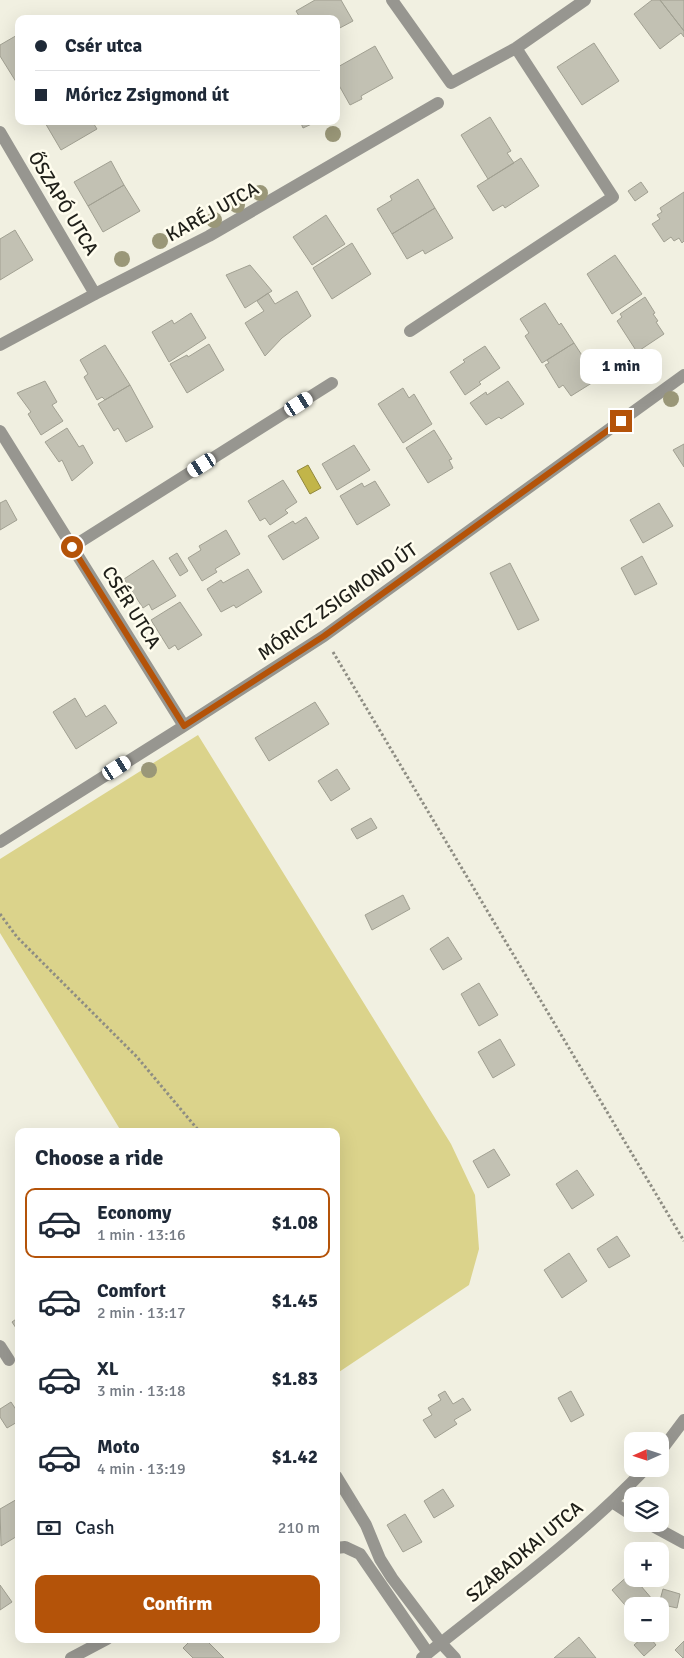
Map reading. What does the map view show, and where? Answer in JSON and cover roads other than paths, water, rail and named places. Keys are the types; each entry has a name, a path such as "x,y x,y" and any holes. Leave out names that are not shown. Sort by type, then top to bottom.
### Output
{"street":[{"path":"392,0 451,83 516,48 585,0"},
{"path":"410,331 613,197 516,48"},
{"name":"KARÉJ UTCA","path":"0,345 209,236 438,103"},
{"name":"ŐSZAPÓ UTCA","path":"0,132 95,294"},
{"name":"MÓRICZ ZSIGMOND ÚT","path":"0,842 324,636 684,375"},
{"path":"72,547 332,383"},
{"name":"CSÉR UTCA","path":"0,431 184,726"},
{"path":"0,1346 9,1360"},
{"path":"669,1440 684,1420"},
{"name":"SZABADKAI UTCA","path":"425,1656 567,1542 636,1478"},
{"path":"340,1483 366,1525 380,1559 392,1578 441,1643 455,1658"},
{"path":"612,1502 624,1509"},
{"path":"664,1532 684,1543"},
{"path":"340,1548 345,1547 360,1554 425,1656"},
{"path":"71,1658 99,1643"}]}
